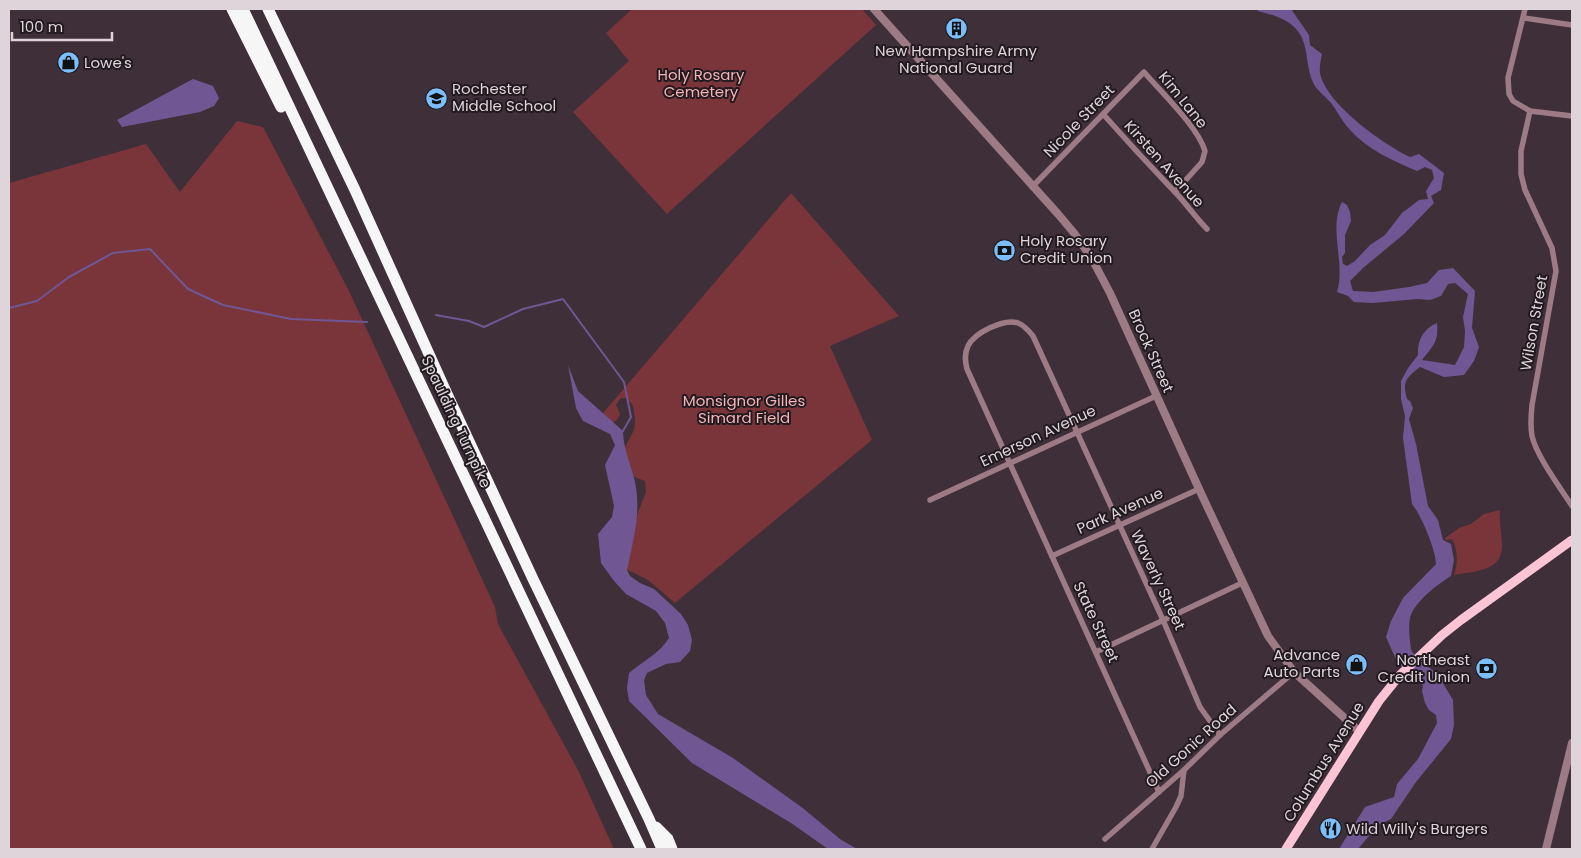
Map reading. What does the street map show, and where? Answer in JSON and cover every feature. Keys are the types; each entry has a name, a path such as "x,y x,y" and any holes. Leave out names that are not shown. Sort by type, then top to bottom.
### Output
{"highway":[{"path":"232,9 290,124 318,166"},
{"name":"Spaulding Turnpike","path":"243,9 641,849"},
{"name":"Spaulding Turnpike","path":"269,10 355,190 529,570 662,849"},
{"path":"649,819 668,839 672,849"}],"main road":[{"name":"Columbus Avenue","path":"1286,849 1389,687 1420,655 1471,612 1572,540"}],"street":[{"name":"Brock Street","path":"874,9 1074,233 1091,257 1110,293 1268,636 1294,672 1360,732"},
{"path":"1525,9 1512,63 1508,86 1509,94 1513,101 1530,111 1572,116"},
{"path":"1524,18 1572,25"},
{"name":"Nicole Street","path":"1032,187 1144,72"},
{"name":"Kim Lane","path":"1144,72 1200,139 1205,151 1202,162 1175,192"},
{"name":"Wilson Street","path":"1530,111 1521,151 1521,174 1525,190 1552,248 1556,270 1530,421 1532,437 1552,475 1572,506"},
{"name":"Kirsten Avenue","path":"1103,114 1207,229"},
{"name":"Waverly Street","path":"1010,463 965,362 968,346 972,339 986,330 1011,322 1019,323 1030,332 1078,432 1200,707 1220,735"},
{"name":"Emerson Avenue","path":"930,500 1156,396"},
{"name":"State Street","path":"1010,463 1159,792"},
{"name":"Park Avenue","path":"1052,556 1199,489"},
{"path":"1096,652 1242,583"},
{"name":"Old Gonic Road","path":"1105,839 1184,770 1220,735 1294,672"},
{"path":"1546,849 1572,743"},
{"path":"1152,849 1181,796 1184,770"}],"green space":[{"name":"Holy Rosary Cemetery","path":"632,9 862,9 876,25 667,214 573,112 629,61 606,33"},
{"path":"237,121 263,127 348,289 495,607 498,624 578,770 614,849 9,849 9,183 146,144 180,192"},
{"name":"Monsignor Gilles Simard Field","path":"791,193 899,316 830,346 872,440 675,603 648,580 622,567 635,520 646,492 645,481 632,476 622,460 625,447 634,430 635,422 632,404 626,398 622,398 616,405 620,414 617,420 611,423 598,419"},
{"path":"1500,510 1502,546 1501,555 1497,561 1486,569 1454,575 1457,561 1455,547 1452,539 1446,540 1445,538 1459,528 1471,524 1484,514"}],"shaded area":[{"path":"1257,9 1291,9 1309,35 1310,45 1322,54 1320,73 1324,85 1344,110 1385,143 1410,157 1419,154 1444,173 1441,190 1431,196 1434,203 1404,234 1350,281 1353,291 1373,292 1427,283 1439,270 1453,268 1475,291 1472,328 1479,347 1474,361 1464,375 1444,377 1420,367 1408,377 1405,384 1407,399 1413,408 1409,419 1416,444 1428,506 1438,520 1443,540 1451,544 1454,560 1451,576 1427,594 1412,612 1409,626 1411,650 1421,662 1442,676 1444,685 1453,700 1454,725 1451,739 1416,782 1391,819 1378,825 1358,849 1339,849 1365,807 1394,797 1397,784 1418,759 1437,723 1436,715 1429,710 1425,703 1422,691 1423,686 1420,680 1398,664 1386,637 1391,621 1403,598 1436,564 1434,550 1420,516 1412,504 1403,438 1405,416 1401,399 1401,381 1418,355 1422,336 1437,323 1436,339 1422,360 1455,365 1464,347 1465,331 1463,317 1468,294 1455,283 1448,284 1441,296 1430,300 1354,302 1348,296 1337,292 1340,270 1337,223 1338,212 1342,202 1347,205 1351,221 1345,235 1345,253 1342,257 1343,264 1347,266 1355,261 1370,245 1385,235 1402,213 1419,200 1428,199 1426,191 1434,178 1432,170 1425,167 1417,171 1382,154 1358,138 1345,125 1331,103 1315,86 1310,74 1304,42 1295,28 1283,19 1258,11"},
{"path":"193,79 213,86 219,98 214,106 200,112 122,127 117,120"},
{"path":"568,365 578,391 623,431 625,447 636,488 637,505 635,533 627,570 630,576 654,589 681,614 688,625 692,640 690,651 680,662 666,664 647,673 644,680 646,695 658,714 733,758 804,809 840,839 857,849 828,849 791,823 692,763 629,701 627,688 629,673 656,653 669,638 665,623 656,611 626,594 601,563 598,534 612,517 614,506 605,465 615,445 610,434 583,421 576,408"}],"waterway":[{"path":"9,308 37,301 69,277 113,253 150,249 188,289 223,305 291,319 367,322"},
{"path":"436,315 469,321 484,327 523,309 563,299 624,382 631,417 623,431"}],"place":[{"name":"New Hampshire Army National Guard","path":"956,28"},
{"name":"Lowe's","path":"68,63"},
{"name":"Rochester Middle School","path":"436,98"},
{"name":"Holy Rosary Credit Union","path":"1004,250"},
{"name":"Advance Auto Parts","path":"1356,664"},
{"name":"Northeast Credit Union","path":"1486,669"},
{"name":"Wild Willy's Burgers","path":"1330,829"}]}
